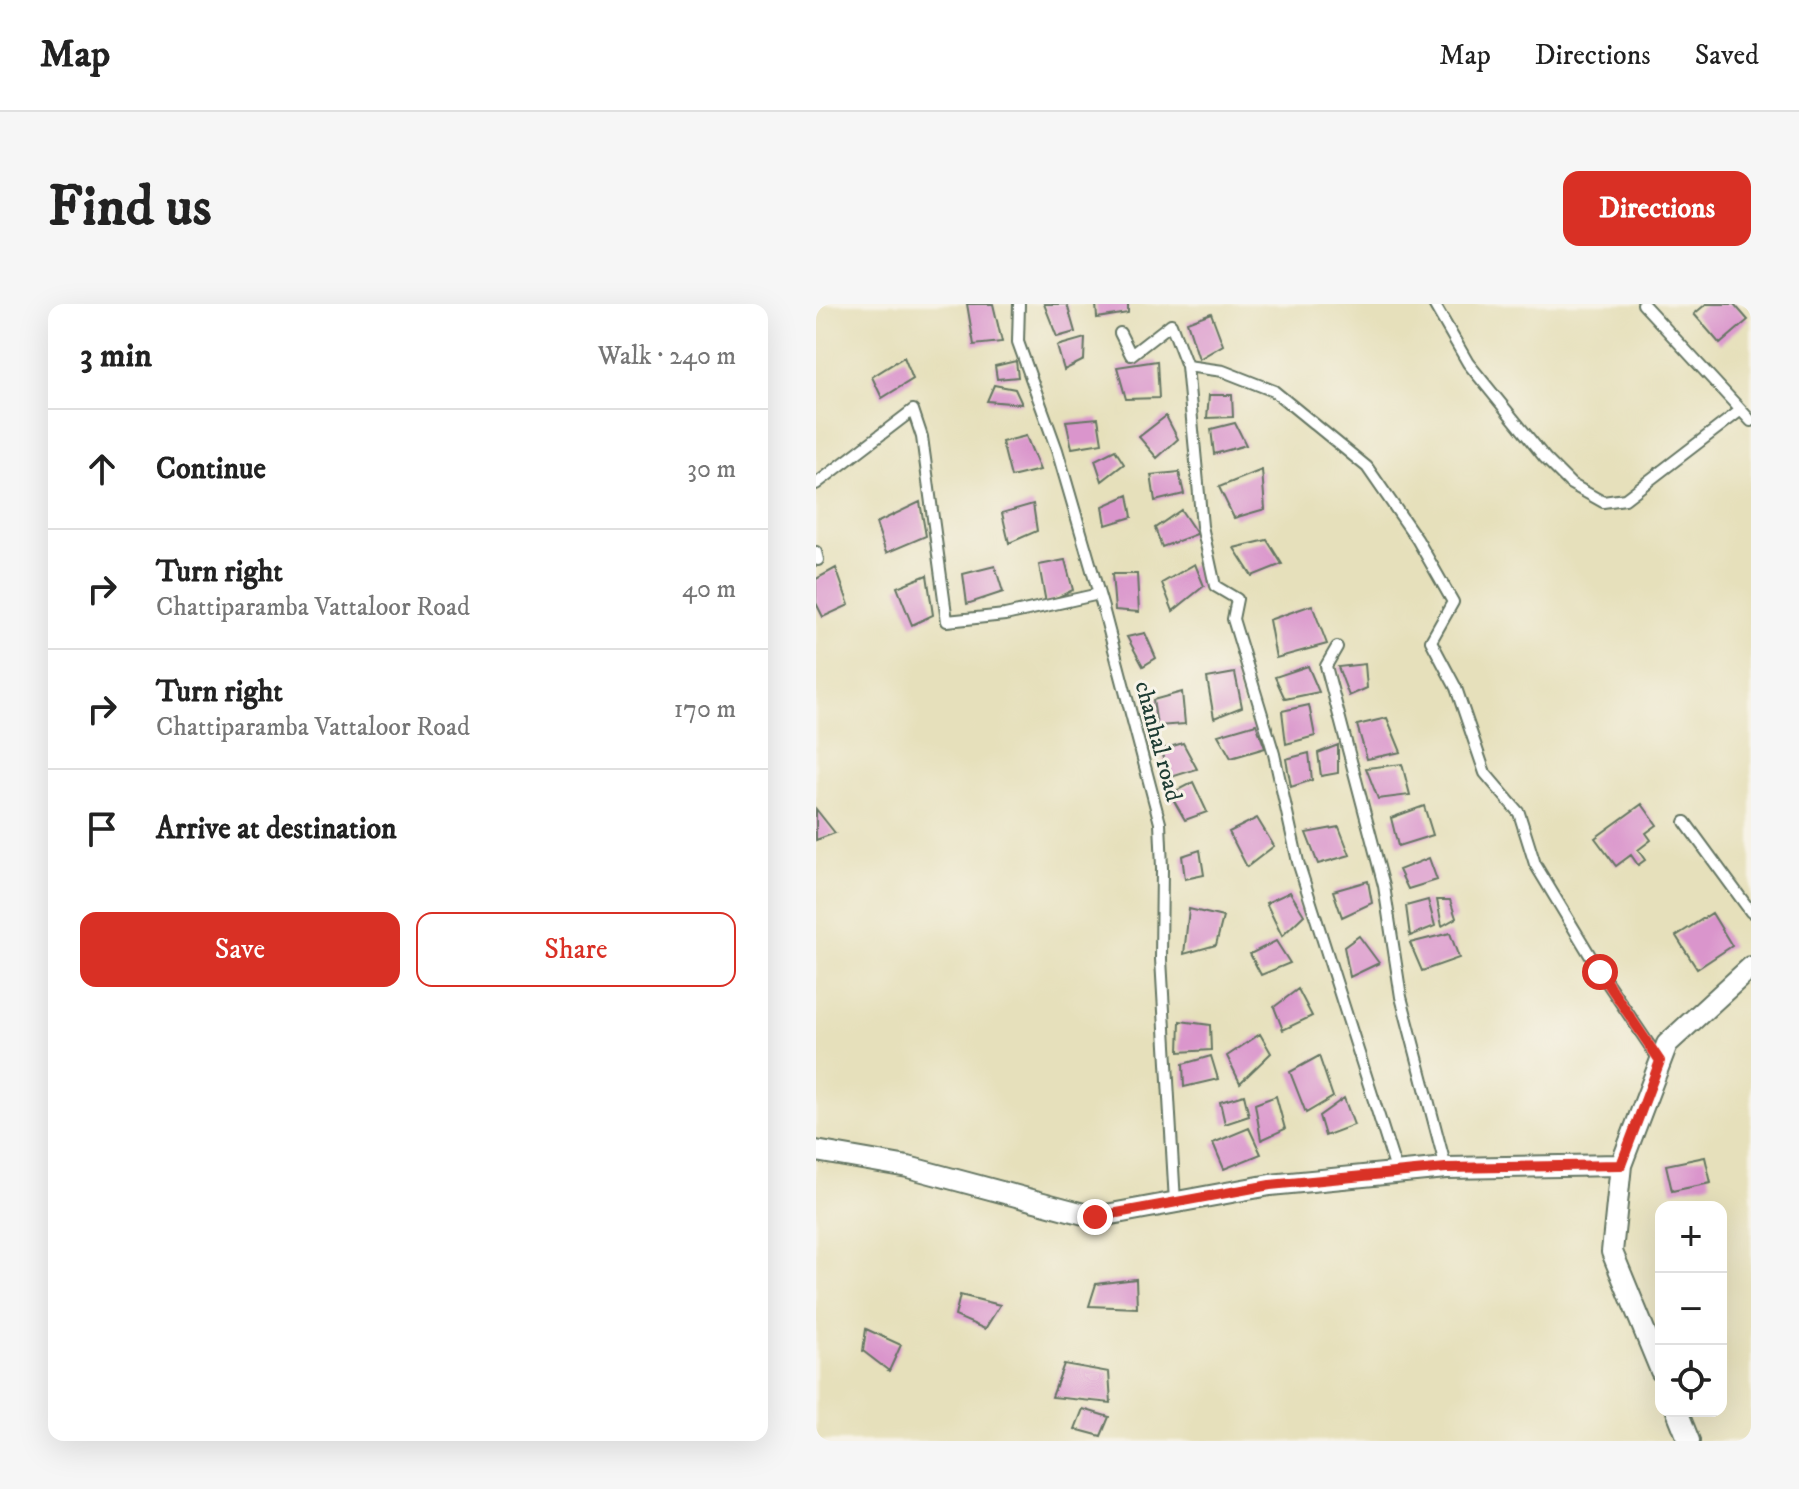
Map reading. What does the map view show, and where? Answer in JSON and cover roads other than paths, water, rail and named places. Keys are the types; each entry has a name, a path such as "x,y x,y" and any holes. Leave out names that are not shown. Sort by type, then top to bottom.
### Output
{"street":[{"path":"1655,1356 1612,1252 1621,1165 1667,1044 1751,967"},
{"path":"816,1151 908,1167 1095,1217 1270,1185 1446,1168 1621,1165"},
{"path":"1679,1417 1689,1441"}],"lane":[{"name":"chanhal road","path":"1019,304 1018,342 1057,450 1160,823 1161,959 1175,1202"},
{"path":"1434,304 1468,363 1517,425 1571,484 1603,502 1625,499 1741,410"},
{"path":"1643,304 1751,421"},
{"path":"1120,333 1131,355 1171,324 1187,366 1202,526 1215,586 1237,599 1233,619 1274,754 1298,862 1397,1173"},
{"path":"1187,366 1223,371 1274,391 1367,467 1417,539 1453,602 1431,641 1456,688 1485,773 1519,813 1535,864 1600,972 1660,1061"},
{"path":"816,484 913,410 922,437 947,621 1005,615 1099,594"},
{"path":"1337,647 1326,666 1384,886 1401,997 1446,1168"},
{"path":"1685,822 1751,912"}]}
